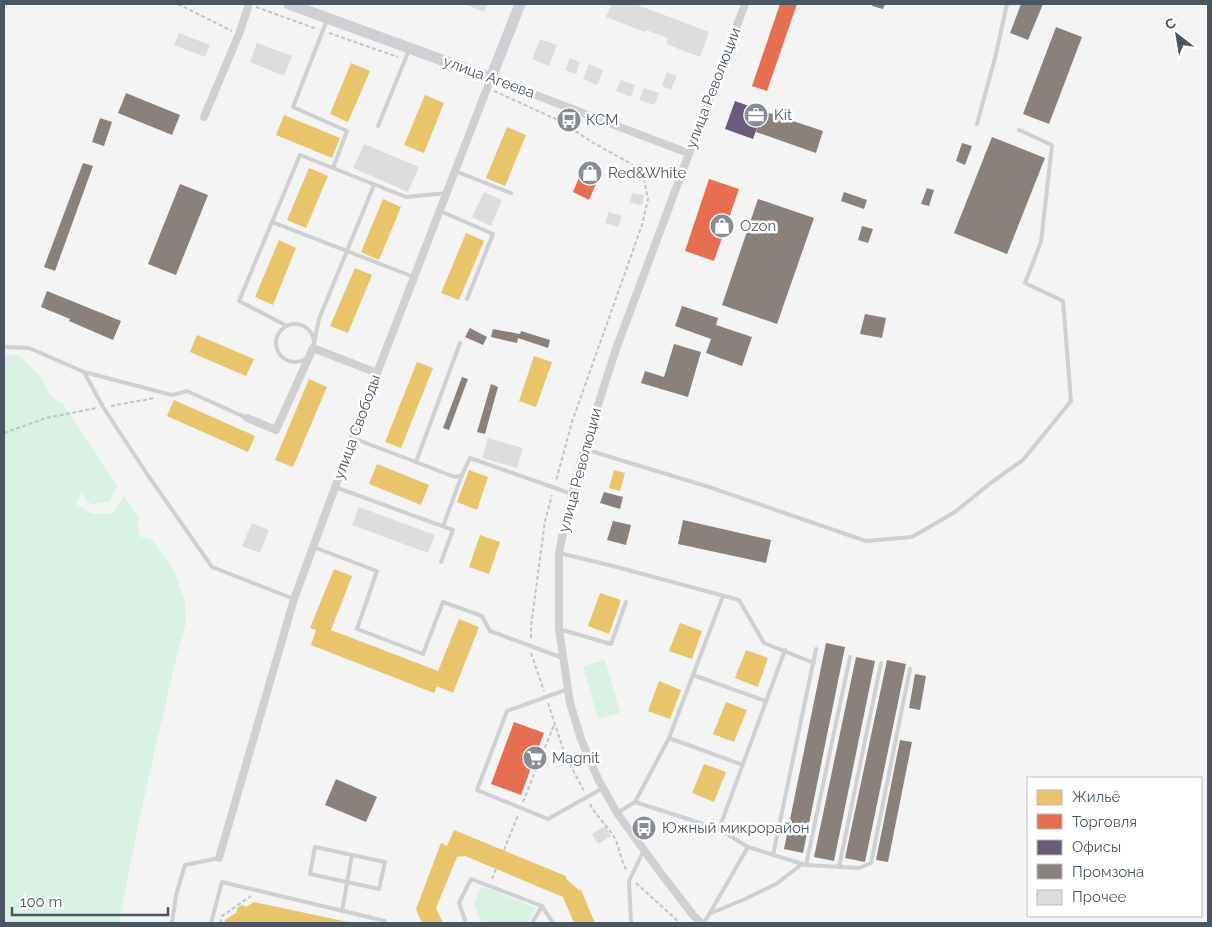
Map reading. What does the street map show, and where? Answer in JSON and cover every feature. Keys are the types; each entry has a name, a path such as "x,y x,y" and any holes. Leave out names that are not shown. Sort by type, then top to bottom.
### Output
{"street":[{"path":"204,117 239,34 249,4"},
{"name":"улица Агеева","path":"289,4 410,48 490,83 688,153"},
{"name":"улица Свободы","path":"219,858 294,599 377,372 520,4"},
{"name":"улица Революции","path":"702,923 693,915 617,813 581,739 570,703 559,629 559,553 584,449 616,349 745,4"},
{"path":"247,418 276,430 313,348 377,372"}],"lane":[{"path":"977,124 1007,4"},
{"path":"328,18 293,107 347,131 333,168"},
{"path":"378,126 410,48"},
{"path":"584,449 682,479 866,541 912,537 955,512 992,482 1024,460 1071,401 1063,301 1025,283 1041,242 1052,145 1019,130"},
{"path":"287,326 239,301 300,155 406,197 447,193"},
{"path":"455,171 511,193"},
{"path":"313,348 312,336 305,327 299,325 287,326 282,329 276,340 278,352 288,360 300,361 310,354 313,348 319,319 374,185"},
{"path":"440,211 493,234 467,299"},
{"path":"272,222 414,277"},
{"path":"416,462 460,342"},
{"path":"4,347 29,348 84,372 172,395 187,391 247,418"},
{"path":"84,372 103,407 212,567 294,599"},
{"path":"353,438 455,477 462,475"},
{"path":"443,526 470,458 572,494"},
{"path":"335,487 453,530 441,562"},
{"path":"313,547 377,571 357,629 423,654 444,602 482,616 490,631 564,658"},
{"path":"559,553 739,600 764,643 814,663"},
{"path":"617,813 635,802 669,738 723,596"},
{"path":"559,629 611,644 626,602"},
{"path":"773,855 816,649"},
{"path":"719,829 785,650"},
{"path":"709,914 776,884 804,864 850,657"},
{"path":"839,867 880,663"},
{"path":"635,802 719,829 748,847 804,864 859,868 871,863 910,669"},
{"path":"693,675 766,701"},
{"path":"568,689 507,711 477,790 548,819 604,788"},
{"path":"669,738 743,765"},
{"path":"315,847 352,855 385,862 379,889 310,874 315,847"},
{"path":"702,923 748,847"},
{"path":"630,923 629,881 644,850"},
{"path":"342,911 352,855"},
{"path":"172,923 176,896 185,865 219,858"},
{"path":"466,923 459,903 471,879 542,906 553,923"},
{"path":"211,923 222,882 385,921"},
{"path":"532,923 542,906"}],"path":[{"path":"178,4 239,34"},
{"path":"249,4 405,60"},
{"path":"490,83 560,121 592,142 635,166 644,179 648,199 642,225 572,422 545,521 531,626 531,654 565,754 593,811 615,839 621,862 630,878 680,923"},
{"path":"4,433 46,418 155,398"},
{"path":"504,850 554,723"},
{"path":"489,886 496,869"},
{"path":"220,923 222,916 253,895"}],"green space":[{"path":"6,354 20,356 43,380 50,396 63,404 117,486 110,501 91,505 81,491 76,504 92,514 112,514 124,496 138,517 139,536 152,540 173,569 185,601 186,622 139,820 119,923 4,923 4,362"},
{"path":"605,660 620,713 598,719 583,666"},
{"path":"481,887 535,908 528,923 482,923 474,904"}],"building: Жильё":[{"path":"351,63 370,71 348,122 330,114"},
{"path":"425,95 444,103 424,153 404,145"},
{"path":"284,115 340,138 332,158 276,135"},
{"path":"507,127 526,135 505,186 486,178"},
{"path":"309,168 328,176 306,228 287,220"},
{"path":"383,199 401,207 379,260 361,252"},
{"path":"466,233 484,241 459,300 441,293"},
{"path":"279,240 296,248 273,305 255,297"},
{"path":"355,268 372,275 348,333 330,326"},
{"path":"197,335 254,359 246,376 190,352"},
{"path":"534,356 552,362 536,407 519,401"},
{"path":"417,362 433,368 401,448 385,442"},
{"path":"309,379 327,387 293,467 275,460"},
{"path":"174,400 255,436 248,452 167,416"},
{"path":"377,464 429,485 421,505 369,484"},
{"path":"469,470 488,477 477,510 457,502"},
{"path":"614,470 625,473 620,491 609,488"},
{"path":"480,535 500,542 489,574 469,567"},
{"path":"334,569 352,576 331,630 438,671 459,619 479,627 453,693 437,686 434,693 311,645 316,630 310,628"},
{"path":"600,593 621,600 609,634 588,626"},
{"path":"680,623 702,631 692,659 669,651"},
{"path":"746,650 768,658 758,687 735,678"},
{"path":"659,681 681,690 670,719 648,711"},
{"path":"726,702 747,710 734,742 713,734"},
{"path":"704,764 726,772 714,802 692,793"},
{"path":"454,830 566,876 566,879 581,890 595,923 574,923 563,897 465,856 457,857 436,908 443,923 422,923 416,909 441,843 447,846"},
{"path":"254,902 348,923 224,923 225,920 236,913 238,907 243,905 246,907"}],"building: Торговля":[{"path":"780,4 797,4 767,91 752,86"},
{"path":"582,170 599,177 589,200 573,192"},
{"path":"709,179 739,189 714,261 685,251"},
{"path":"514,722 544,733 521,795 491,784"}],"building: Офисы":[{"path":"735,101 763,111 753,139 725,129"}],"building: Промзона":[{"path":"873,4 885,4 883,9 872,6"},
{"path":"1021,4 1043,4 1028,40 1010,33"},
{"path":"1056,27 1082,37 1049,124 1023,114"},
{"path":"126,93 180,115 172,135 118,113"},
{"path":"763,111 823,131 816,153 756,132"},
{"path":"100,118 112,122 104,146 92,142"},
{"path":"992,137 1045,158 1007,254 954,233"},
{"path":"962,143 972,146 965,165 956,161"},
{"path":"83,163 93,166 55,271 44,267"},
{"path":"180,184 208,195 176,275 148,264"},
{"path":"927,188 934,190 929,206 921,204"},
{"path":"844,192 867,200 864,209 841,201"},
{"path":"758,199 814,218 777,324 722,305"},
{"path":"862,226 873,229 868,243 858,240"},
{"path":"47,291 121,321 113,340 41,307"},
{"path":"682,306 718,318 716,325 752,337 742,366 706,353 711,339 675,326"},
{"path":"865,314 886,318 882,338 860,334"},
{"path":"470,328 487,337 483,345 465,337"},
{"path":"493,329 520,334 521,331 550,340 548,348 518,338 517,343 491,337"},
{"path":"674,344 701,352 688,397 641,383 645,371 664,377"},
{"path":"462,377 468,379 449,430 443,428"},
{"path":"491,384 498,387 485,434 477,432"},
{"path":"604,492 623,497 620,509 600,503"},
{"path":"683,520 771,540 766,563 678,544"},
{"path":"613,521 631,525 626,545 607,540"},
{"path":"826,643 845,647 803,853 784,849"},
{"path":"856,657 875,661 834,861 814,857"},
{"path":"887,660 906,664 865,862 845,858"},
{"path":"915,674 926,676 920,710 909,708"},
{"path":"900,740 912,742 888,862 876,860"},
{"path":"336,779 377,797 366,822 325,805"}],"building: Прочее":[{"path":"464,4 488,4 484,12"},
{"path":"612,4 635,4 709,32 700,57 666,44 668,38 646,30 645,32 606,17"},
{"path":"179,33 210,45 205,57 174,45"},
{"path":"540,39 557,45 549,66 532,59"},
{"path":"257,43 292,56 284,76 250,62"},
{"path":"570,58 580,62 576,74 565,70"},
{"path":"589,64 603,70 597,85 583,79"},
{"path":"667,72 677,76 671,90 662,86"},
{"path":"621,80 635,85 631,97 616,91"},
{"path":"644,88 659,93 654,105 639,100"},
{"path":"364,144 419,167 408,192 353,168"},
{"path":"484,192 502,200 491,226 472,217"},
{"path":"632,193 644,195 642,205 630,203"},
{"path":"609,212 622,216 618,227 605,223"},
{"path":"488,438 523,448 517,468 482,458"},
{"path":"359,507 435,535 428,553 352,525"},
{"path":"252,523 269,530 260,553 242,546"},
{"path":"605,826 611,836 598,844 592,834"}],"place":[{"name":"Kit","path":"756,115"},
{"name":"КСМ","path":"569,120"},
{"name":"Red&White","path":"590,173"},
{"name":"Ozon","path":"722,226"},
{"name":"Magnit","path":"535,758"},
{"name":"Южный микрорайон","path":"644,828"}]}
